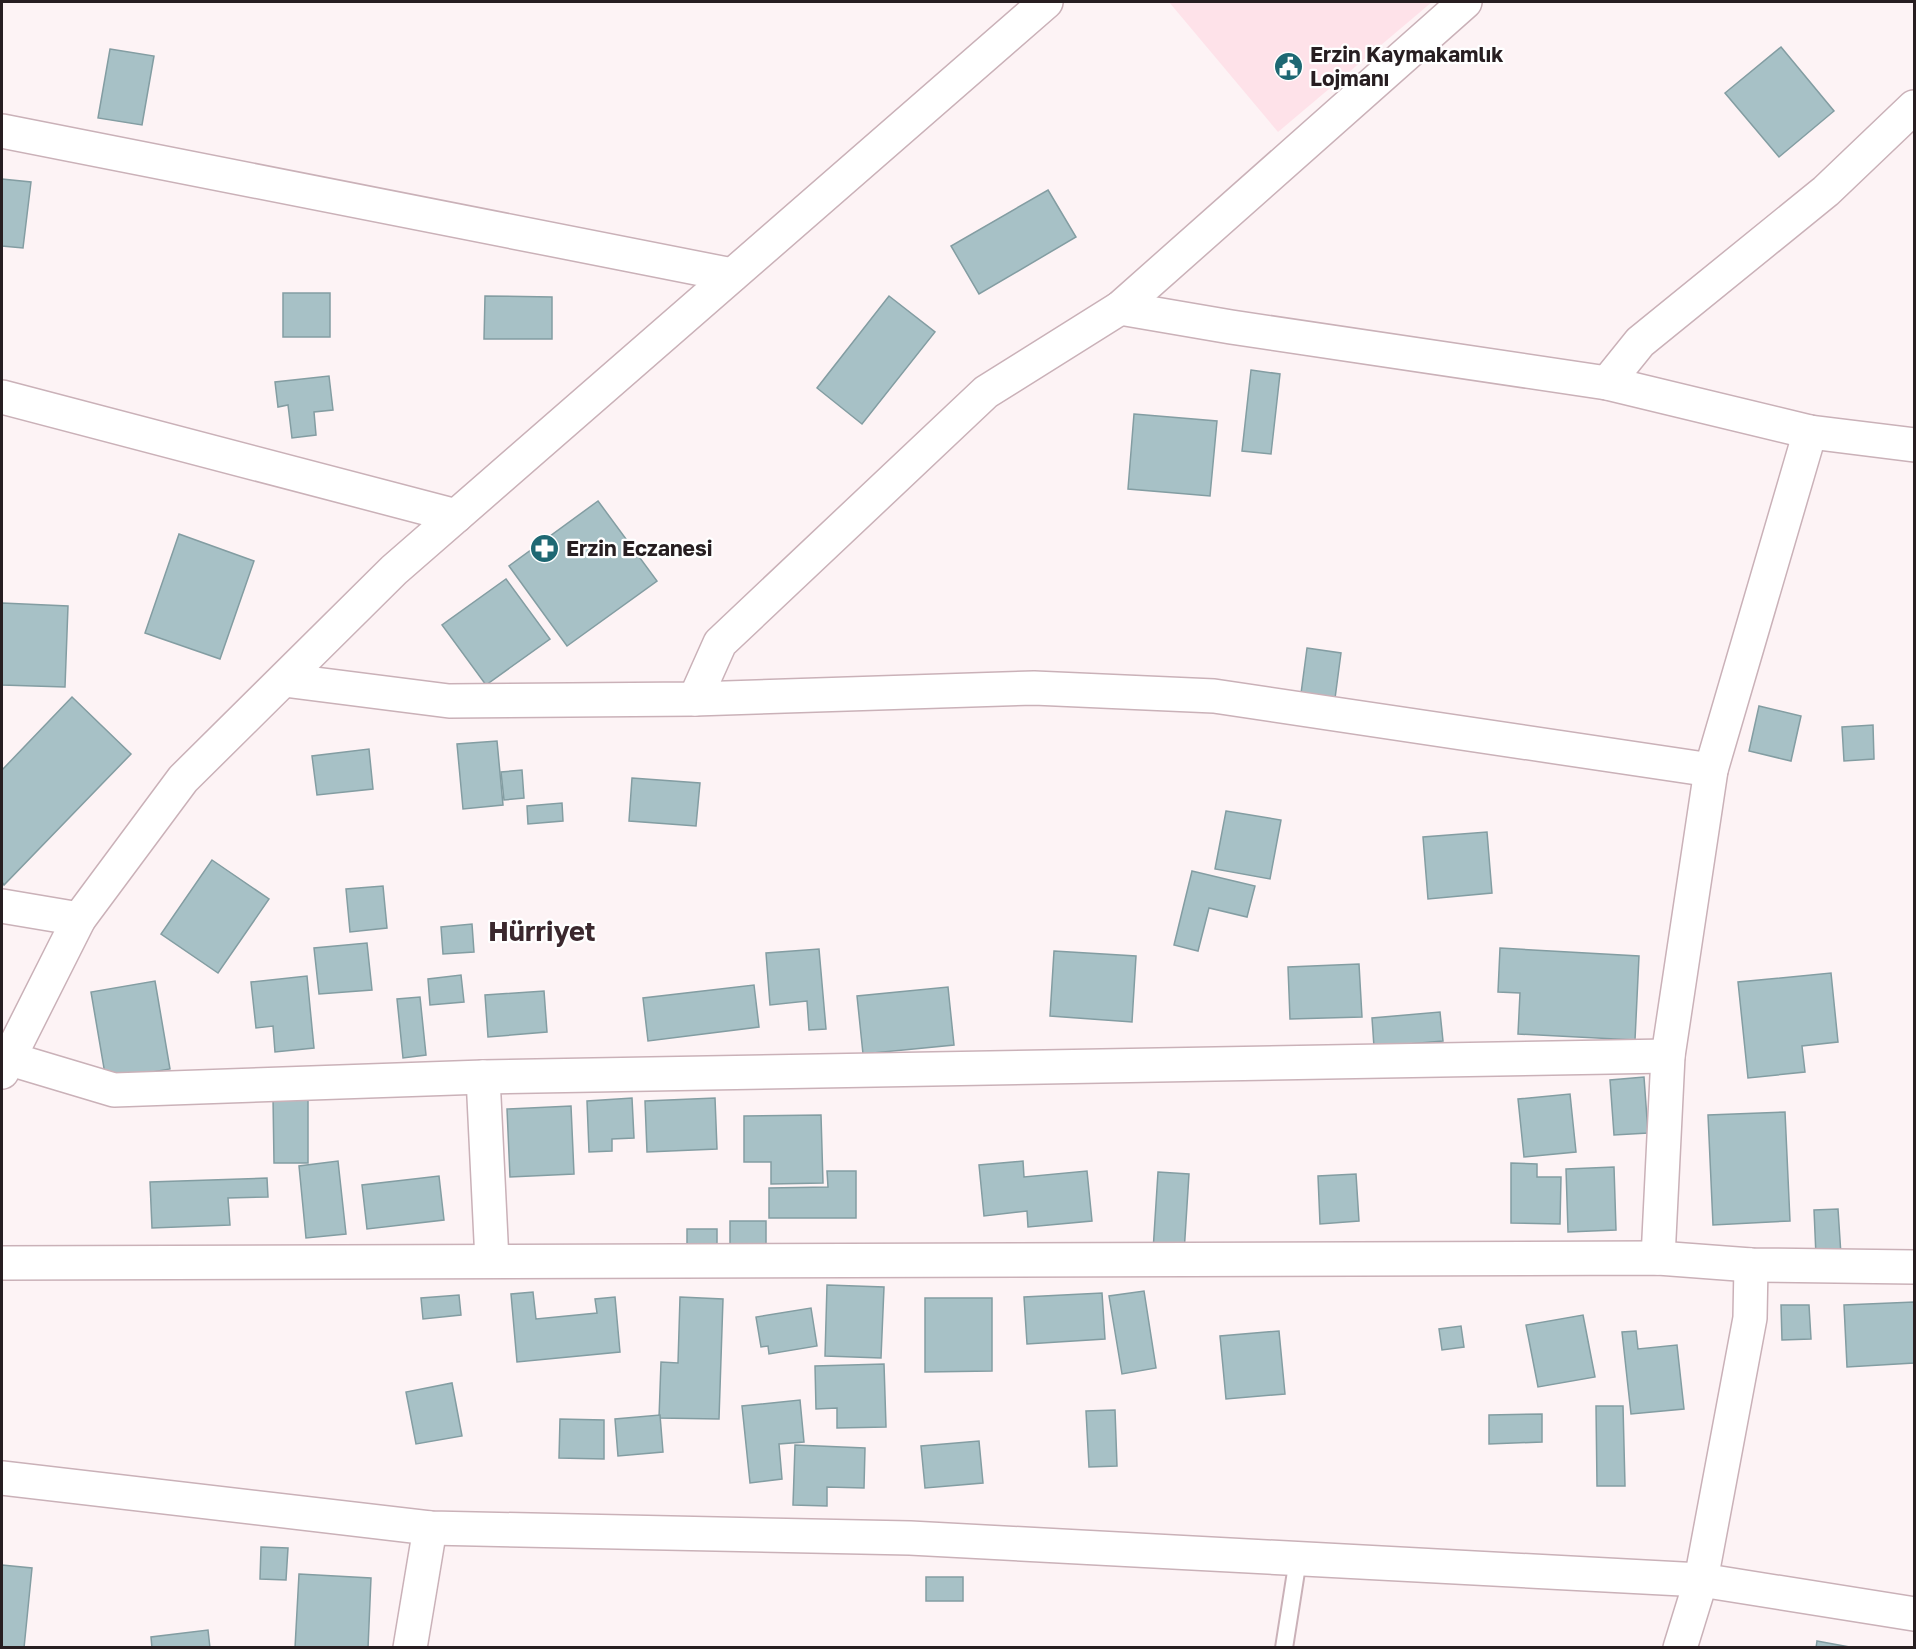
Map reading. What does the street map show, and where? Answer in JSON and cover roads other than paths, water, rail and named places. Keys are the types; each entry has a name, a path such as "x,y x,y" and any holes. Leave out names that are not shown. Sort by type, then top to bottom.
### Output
{"street":[{"path":"1046,2 394,570 183,779 80,919 4,1065 114,1090 483,1077 1668,1056"},
{"path":"695,699 720,643 986,392 1120,309 1465,2"},
{"path":"1607,383 1640,342 1826,191 1914,107"},
{"path":"2,131 732,275"},
{"path":"1120,309 1607,383 1810,432 1914,445"},
{"path":"2,397 456,516"},
{"path":"1658,1258 1668,1056 1711,770 1810,432"},
{"path":"284,680 449,701 695,699 1034,688 1214,696 1711,770"},
{"path":"2,906 80,919"},
{"path":"483,1077 492,1261"},
{"path":"2,1263 1658,1258 1750,1265 1914,1267"},
{"path":"1680,1647 1701,1580 1750,1318 1750,1265"},
{"path":"2,1478 430,1528 910,1538 1701,1580 1914,1614"},
{"path":"410,1647 430,1528"}],"lane":[{"path":"1284,1647 1298,1558"}],"place":[{"name":"Erzin Kaymakamlık Lojmanı","path":"1289,67"},
{"name":"Erzin Eczanesi","path":"545,549"}],"district":[{"name":"Hürriyet","path":"542,932"}]}
